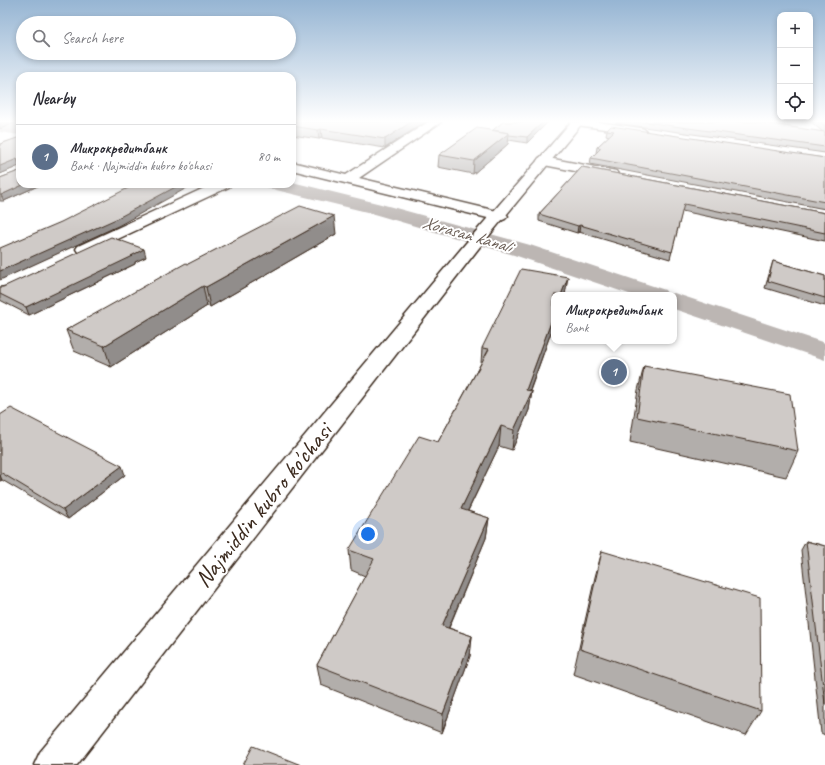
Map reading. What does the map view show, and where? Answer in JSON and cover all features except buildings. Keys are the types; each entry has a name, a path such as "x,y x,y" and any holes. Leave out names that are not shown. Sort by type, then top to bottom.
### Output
{"main road":[{"path":"349,179 381,158"},
{"path":"296,167 500,216 546,158"},
{"path":"543,161 622,176"},
{"path":"72,255 215,188"},
{"name":"Najmiddin kubro ko'chasi","path":"53,765 472,246 500,216"}],"waterway":[{"name":"Xorasan kanali","path":"292,188 374,208 522,250 647,292"},
{"name":"Xorasan kanali","path":"677,302 825,352"}],"place":[{"name":"Микрокредитбанк","path":"614,372"}]}
